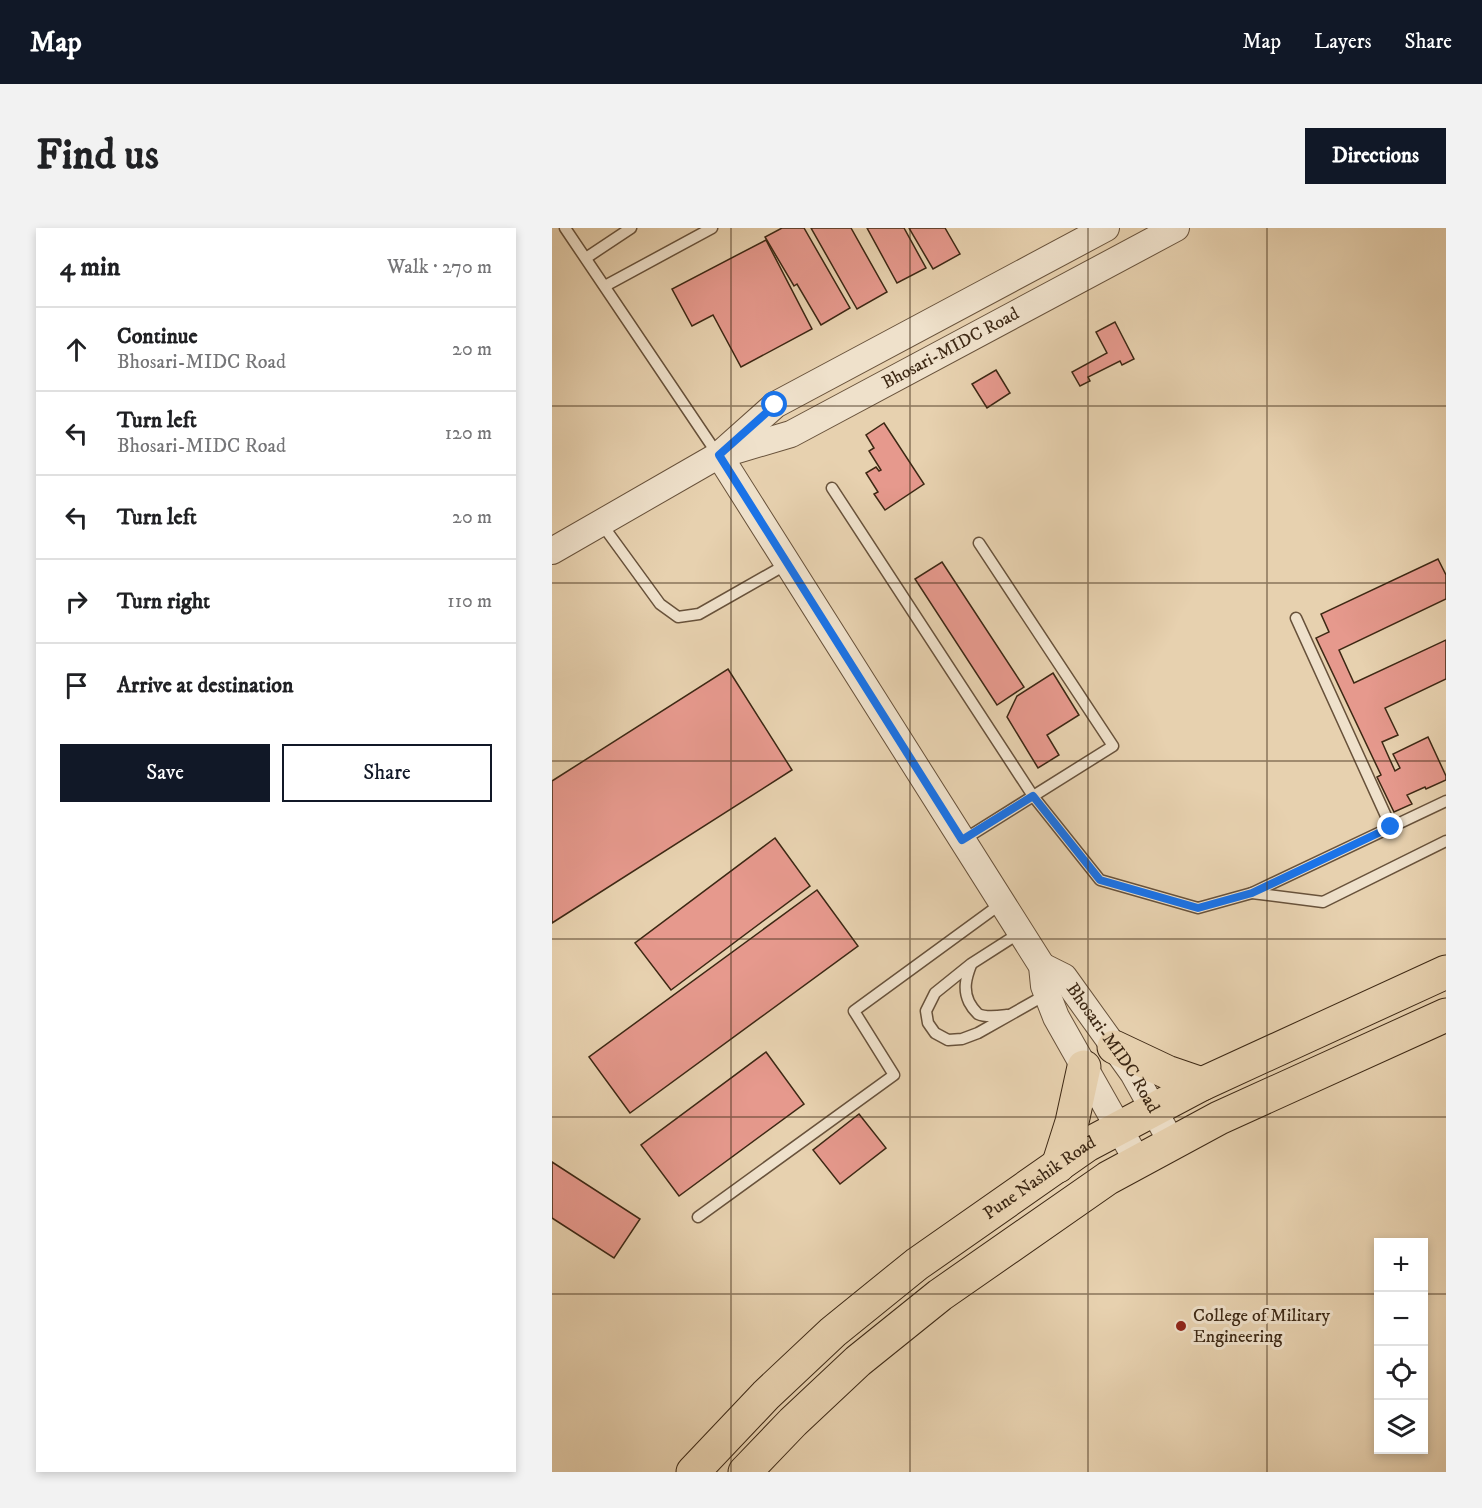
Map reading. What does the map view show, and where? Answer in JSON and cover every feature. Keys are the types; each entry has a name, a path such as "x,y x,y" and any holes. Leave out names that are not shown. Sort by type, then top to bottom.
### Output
{"highway":[{"name":"Pune Nashik Road","path":"693,1472 766,1395 833,1332 917,1264 1087,1145 1202,1084 1446,972"},
{"name":"Pune Nashik Road","path":"745,1472 793,1422 858,1361 931,1302 1107,1178 1219,1118 1446,1015"},
{"path":"1114,1047 1202,1084"},
{"path":"1058,1166 1072,1122 1084,1067"}],"street":[{"name":"Bhosari-MIDC Road","path":"719,455 775,405 1107,228"},
{"name":"Bhosari-MIDC Road","path":"719,455 791,434 1176,228"},
{"name":"Bhosari-MIDC Road","path":"719,455 1042,966 1044,987 1056,1017 1138,1162"},
{"path":"552,550 719,455"},
{"name":"Bhosari-MIDC Road","path":"1042,966 1064,976 1132,1073 1173,1143"}],"lane":[{"path":"565,228 719,455"},
{"path":"586,258 631,228"},
{"path":"605,286 712,228"},
{"path":"832,488 1033,796 1100,880 1198,908 1252,893 1446,801"},
{"path":"600,523 660,604 678,617 699,614 787,564"},
{"path":"962,840 1113,746 979,543"},
{"path":"1296,618 1391,827"},
{"path":"1252,893 1323,902 1446,841"},
{"path":"698,1216 894,1075 854,1011 1002,902"},
{"path":"1021,932 971,964 936,993 926,1011 928,1023 934,1033 948,1040 962,1040 1047,994"},
{"path":"971,964 965,992 971,1006 978,1014 1011,1015"}],"building":[{"path":"782,228 804,228 850,308 821,325 797,284 794,286 765,237"},
{"path":"811,228 851,228 887,292 857,309"},
{"path":"867,228 904,228 926,268 897,283"},
{"path":"909,228 945,228 960,254 933,269"},
{"path":"766,240 812,329 741,367 713,315 692,326 672,289"},
{"path":"1115,322 1134,359 1122,365 1120,361 1088,377 1090,381 1080,386 1072,372 1107,353 1096,332"},
{"path":"996,370 1010,393 987,408 972,384"},
{"path":"884,423 924,484 885,510 874,494 878,492 866,473 876,467 879,471 881,470 869,451 874,448 866,435"},
{"path":"1438,559 1446,575 1446,599 1339,650 1354,683 1446,640 1446,679 1385,708 1398,735 1382,742 1395,771 1400,768 1393,754 1428,737 1446,780 1407,795 1412,804 1394,812 1377,777 1381,775 1316,638 1329,632 1321,614"},
{"path":"942,562 1024,687 997,705 915,579"},
{"path":"728,669 792,770 552,923 552,781"},
{"path":"1053,673 1079,715 1047,735 1059,755 1038,768 1007,717 1017,696"},
{"path":"775,838 810,886 671,990 635,943"},
{"path":"817,890 858,946 630,1113 589,1057"},
{"path":"766,1052 804,1104 679,1196 641,1145"},
{"path":"859,1114 886,1148 840,1184 813,1150"},
{"path":"552,1162 640,1219 614,1258 552,1218"}],"place":[{"name":"College of Military Engineering","path":"1181,1326"}],"route":[{"path":"775,405 719,455 962,840 1033,796 1100,880 1198,908 1252,893 1391,827"}]}
